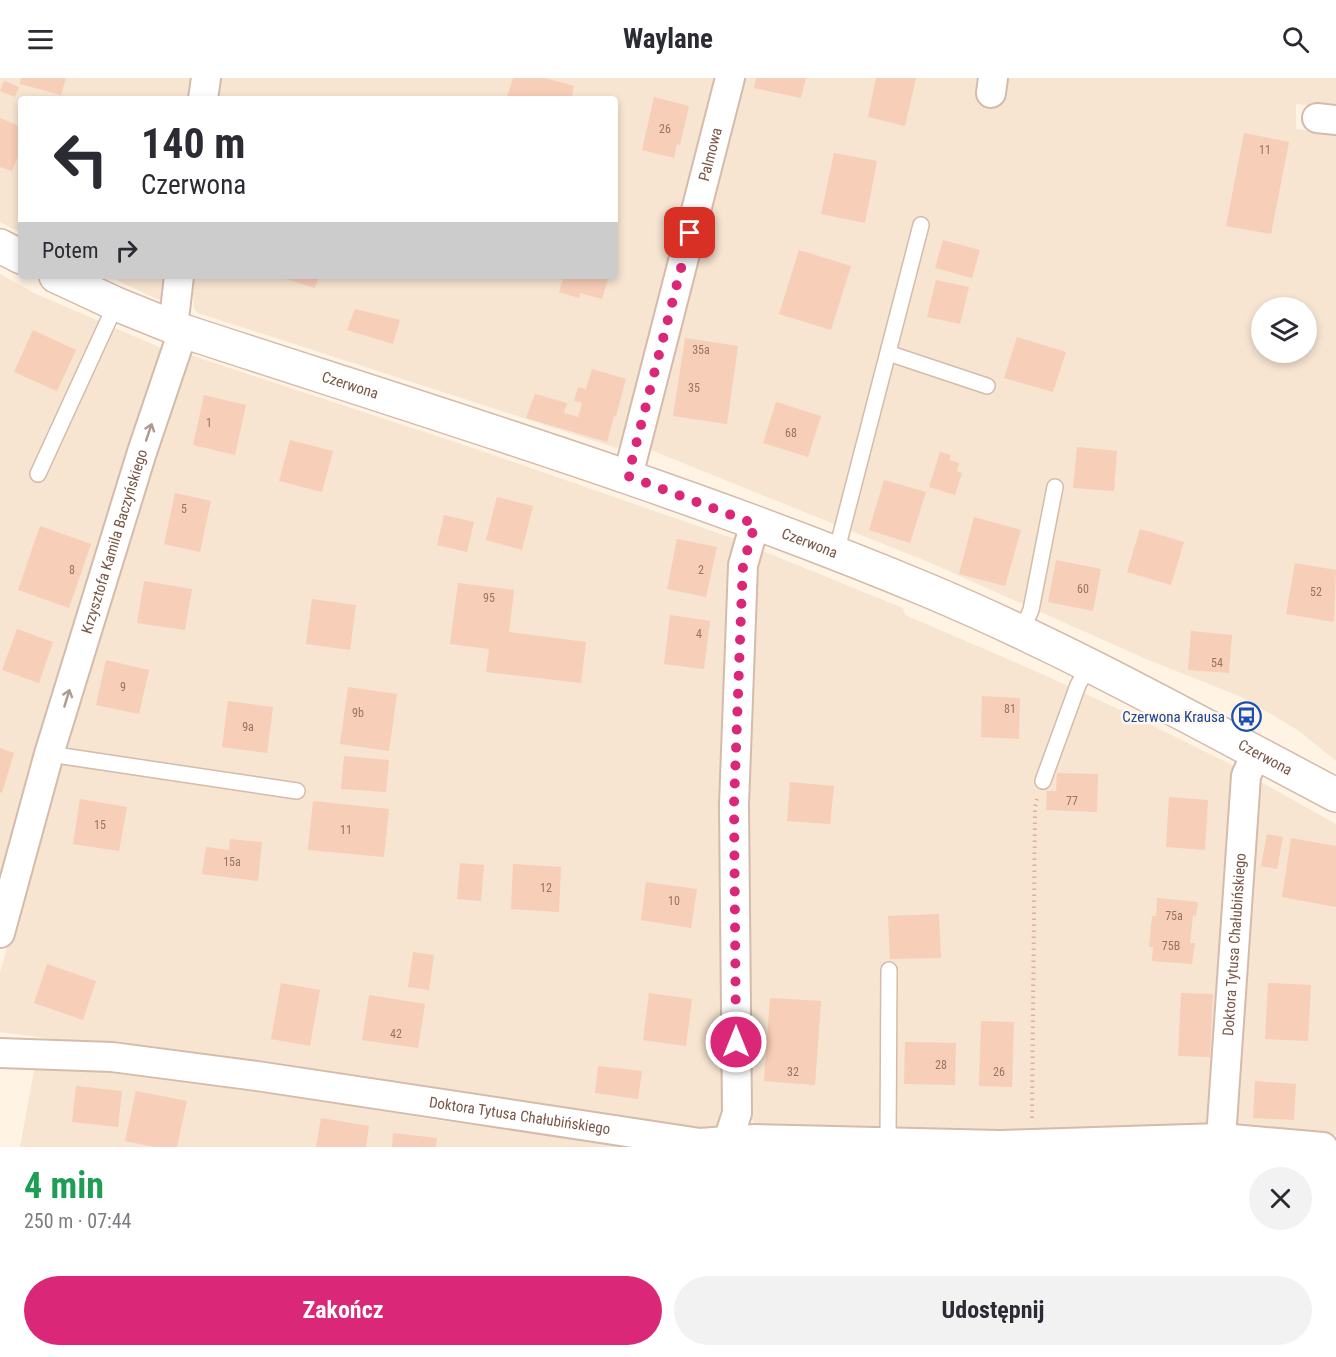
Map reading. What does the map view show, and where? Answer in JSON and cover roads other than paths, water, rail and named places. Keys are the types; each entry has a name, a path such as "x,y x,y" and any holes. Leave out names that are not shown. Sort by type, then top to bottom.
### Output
{"street":[{"path":"203,96 206,78"},
{"name":"Palmowa","path":"628,476 730,78"},
{"path":"0,246 18,255"},
{"name":"Czerwona","path":"62,279 176,329 628,476 836,553 1021,632 1089,665 1336,795"},
{"name":"Krzysztofa Kamila Baczyńskiego","path":"0,933 49,754 142,452 176,329 175,310 179,279"},
{"path":"727,1144 737,1113 734,804 743,565 755,524"},
{"name":"Doktora Tytusa Chałubińskiego","path":"1221,1138 1246,776 1256,753"},
{"name":"Doktora Tytusa Chałubińskiego","path":"0,1053 112,1057 257,1076 700,1143 727,1144 754,1139 999,1145 1221,1138 1275,1145 1323,1147"}],"lane":[{"path":"836,553 921,225"},
{"path":"38,474 116,304"},
{"path":"888,353 987,386"},
{"path":"1021,632 1031,610 1054,487"},
{"path":"1043,781 1078,685 1089,665"},
{"path":"49,754 297,791"},
{"path":"888,1142 889,970"}],"place":[{"name":"Czerwona Krausa","path":"1246,717"}]}
